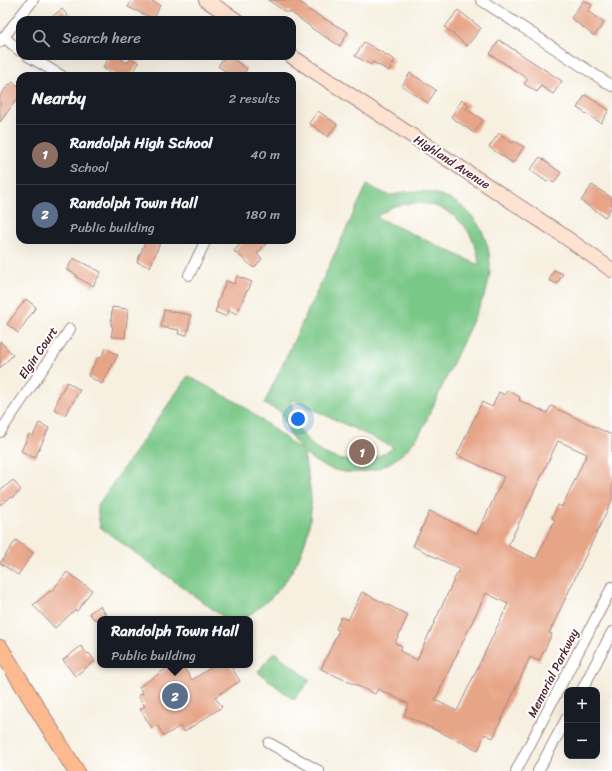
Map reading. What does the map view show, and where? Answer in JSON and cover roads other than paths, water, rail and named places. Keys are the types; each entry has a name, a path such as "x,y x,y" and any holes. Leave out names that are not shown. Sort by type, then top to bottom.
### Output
{"main road":[{"path":"2,656 76,771"}],"street":[{"path":"21,16 33,0"},
{"path":"206,0 230,16"},
{"path":"481,0 612,86"},
{"path":"16,22 2,40 16,49"},
{"name":"Highland Avenue","path":"296,59 558,232 612,270"},
{"path":"35,60 55,72"},
{"path":"189,275 204,244"},
{"name":"Elgin Court","path":"0,432 70,329"},
{"name":"Memorial Parkway","path":"516,771 612,587"},
{"path":"584,687 612,632"},
{"path":"538,771 564,723"},
{"path":"269,743 319,771"}],"place":[{"name":"Randolph High School","path":"362,452"},
{"name":"Randolph Town Hall","path":"175,696"}]}
